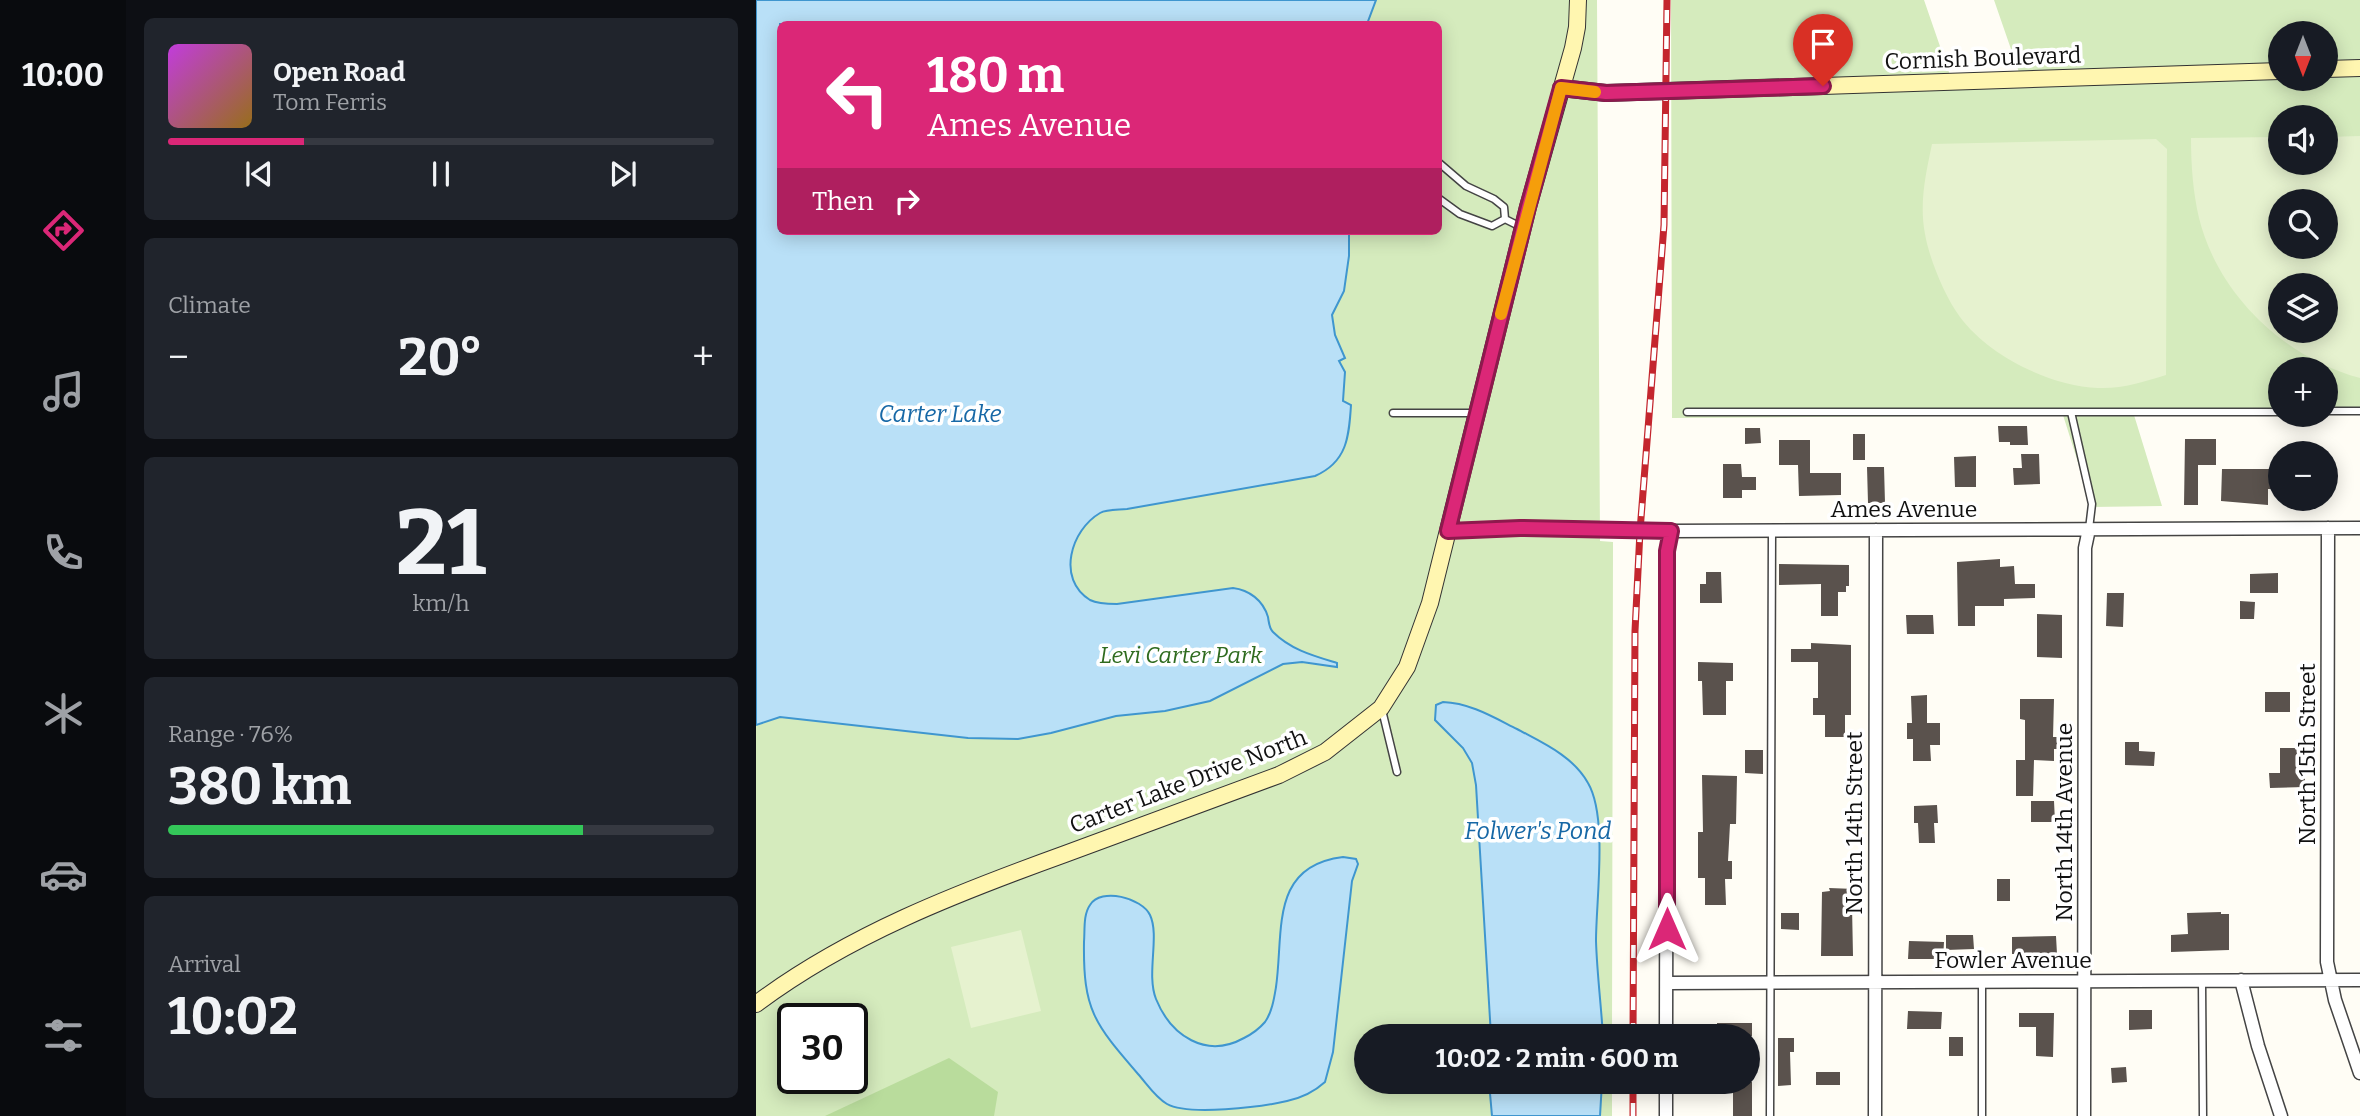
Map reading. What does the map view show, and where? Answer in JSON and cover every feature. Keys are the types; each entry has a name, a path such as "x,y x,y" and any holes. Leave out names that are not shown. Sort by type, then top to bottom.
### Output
{"street":[{"name":"Carter Lake Drive North","path":"756,1004 831,956 898,920 965,890 1279,775 1325,752 1381,708 1407,667 1421,633 1522,227 1575,37 1578,0"},
{"path":"2338,69 2360,68"},
{"name":"Cornish Boulevard","path":"1561,88 1606,93 2268,71"},
{"name":"Ames Avenue","path":"1448,531 1520,528 1671,531 2360,528"},
{"name":"North 15th Street","path":"2328,528 2327,962 2360,1073"},
{"name":"North 14th Avenue","path":"2084,1116 2085,548 2089,529"},
{"name":"North 14th Street","path":"1875,1116 1876,530"},
{"path":"1667,1024 1667,565 1671,531"},
{"path":"2241,980 2258,1046 2281,1116"},
{"name":"Fowler Avenue","path":"1667,983 2360,980"},
{"path":"1666,1094 1666,1116"}],"lane":[{"path":"1442,165 1466,186 1494,199 1504,207 1505,219"},
{"path":"1442,201 1460,214 1492,226 1505,219"},
{"path":"1505,219 1522,227"},
{"path":"2338,411 2360,411"},
{"path":"1687,412 2268,412"},
{"path":"2071,412 2092,504 2089,529"},
{"path":"1393,413 1476,413"},
{"path":"1770,1116 1772,531"},
{"path":"1381,708 1397,772"},
{"path":"2202,980 2203,1116"},
{"path":"1982,981 1982,1116"}],"green space":[{"name":"Levi Carter Park","path":"833,0 1597,0 1600,541 1613,542 1612,1024 1354,1024 1354,1094 1612,1094 1612,1116 756,1116 756,311 779,235 1442,235 1442,21 828,21"},
{"path":"1671,0 1924,0 1952,81 2021,78 1994,0 2360,0 2360,413 2338,413 2338,357 2268,357 2268,414 2134,415 2162,506 2092,507 2063,415 1672,418"},
{"path":"2360,136 2360,378 2338,371 2338,357 2310,357 2287,343 2338,343 2338,273 2268,273 2268,328 2239,297 2222,273 2208,246 2199,218 2191,138 2268,137 2268,175 2338,175 2338,137"},
{"path":"2156,139 2167,149 2166,375 2116,387 2098,388 2060,382 2004,356 1972,331 1954,309 1938,277 1927,244 1923,200 1932,144"},
{"path":"1021,930 1041,1011 971,1028 951,947"},
{"path":"949,1058 998,1092 994,1116 825,1116"}],"water":[{"name":"Carter Lake","path":"756,0 1376,0 1368,21 777,21 777,235 1349,235 1344,291 1332,315 1335,335 1345,358 1339,361 1345,372 1343,401 1351,405 1347,438 1340,456 1334,464 1315,476 1103,512 1081,531 1071,555 1073,580 1079,591 1090,600 1103,604 1233,588 1245,591 1263,606 1271,629 1280,638 1303,652 1337,663 1337,667 1302,662 1283,664 1210,701 1165,711 1116,716 1018,739 968,738 780,717 756,725"},
{"name":"Folwer's Pond","path":"1443,702 1463,705 1517,729 1566,758 1588,783 1598,816 1600,859 1596,941 1602,1024 1490,1024 1476,785 1472,763 1463,748 1435,720 1436,705"},
{"path":"1343,857 1356,859 1358,864 1352,881 1333,1052 1325,1082 1312,1092 1297,1098 1244,1108 1208,1110 1177,1108 1167,1104 1151,1090 1111,1041 1094,1014 1084,965 1086,913 1090,905 1095,900 1112,896 1130,900 1146,909 1154,933 1153,989 1163,1012 1180,1033 1191,1040 1203,1045 1230,1044 1255,1031 1269,1014 1276,987 1281,924 1291,888 1302,873 1319,863"},
{"path":"1490,1094 1601,1094 1600,1116 1492,1116"}],"building":[{"path":"1998,426 2027,426 2028,445 1999,442"},
{"path":"1745,428 1760,428 1761,443 1745,444"},
{"path":"1853,434 1865,434 1865,460 1853,460"},
{"path":"2185,439 2216,439 2216,465 2198,465 2198,505 2184,505"},
{"path":"1779,440 1810,440 1810,473 1841,473 1841,495 1799,496 1798,465 1779,465"},
{"path":"2021,454 2039,454 2040,484 2014,485 2013,468 2022,468"},
{"path":"1976,456 1976,487 1955,487 1954,457"},
{"path":"1723,464 1741,464 1742,477 1756,477 1756,490 1742,490 1742,498 1723,498"},
{"path":"1867,467 1884,467 1885,503 1868,503"},
{"path":"2222,469 2268,469 2268,505 2221,501"},
{"path":"2000,559 2000,567 2014,566 2015,584 2035,584 2035,598 2004,599 2004,606 1975,606 1975,626 1958,626 1957,562"},
{"path":"1779,564 1849,565 1849,586 1846,586 1846,592 1838,592 1838,616 1821,616 1821,584 1779,585"},
{"path":"1706,572 1721,572 1722,603 1700,603 1700,584 1706,584"},
{"path":"2278,573 2278,593 2250,593 2250,574"},
{"path":"2107,593 2124,593 2123,627 2106,626"},
{"path":"2240,601 2255,602 2254,619 2240,619"},
{"path":"2037,614 2062,615 2062,658 2037,657"},
{"path":"1906,615 1933,615 1934,634 1907,634"},
{"path":"1811,643 1851,645 1851,715 1845,715 1845,737 1825,737 1825,715 1813,715 1813,698 1818,698 1818,662 1791,662 1791,649 1811,649"},
{"path":"1698,662 1733,663 1733,681 1726,681 1726,715 1703,715 1702,681 1698,681"},
{"path":"2265,692 2290,692 2290,712 2265,712"},
{"path":"1927,695 1927,723 1940,723 1940,745 1930,745 1931,761 1913,761 1913,739 1907,739 1907,723 1912,723 1911,696"},
{"path":"2020,699 2054,699 2053,737 2057,737 2057,749 2054,749 2054,761 2034,760 2033,796 2016,796 2016,760 2025,760 2025,720 2020,719"},
{"path":"2125,742 2139,742 2139,751 2155,752 2154,766 2125,765"},
{"path":"2280,748 2301,748 2301,772 2305,772 2305,787 2270,788 2269,773 2280,773"},
{"path":"1745,750 1763,750 1763,774 1745,773"},
{"path":"1702,775 1737,776 1736,824 1730,824 1728,861 1732,861 1732,879 1725,879 1726,905 1705,905 1705,878 1698,878 1698,832 1703,832"},
{"path":"2031,801 2054,801 2055,822 2031,822"},
{"path":"1937,805 1935,843 1919,843 1918,823 1914,823 1914,806"},
{"path":"1997,879 2010,879 2010,901 1997,901"},
{"path":"1829,888 1855,889 1855,906 1852,906 1853,956 1821,956 1822,892 1830,891"},
{"path":"1781,913 1799,913 1799,930 1781,929"},
{"path":"2187,913 2229,914 2229,950 2171,952 2171,935 2188,934"},
{"path":"1946,935 1973,935 1974,949 1946,950"},
{"path":"2056,936 2057,954 2012,954 2012,937"},
{"path":"1909,941 1944,942 1943,959 1908,959"},
{"path":"2129,1010 2152,1010 2152,1029 2129,1030"},
{"path":"1908,1011 1942,1012 1941,1029 1907,1029"},
{"path":"2019,1013 2054,1013 2053,1057 2036,1056 2036,1027 2019,1027"},
{"path":"1717,1023 1752,1023 1752,1024"},
{"path":"1949,1037 1963,1037 1963,1056 1949,1056"},
{"path":"1778,1038 1794,1038 1794,1052 1790,1052 1791,1085 1778,1086"},
{"path":"2126,1067 2127,1082 2112,1083 2111,1068"},
{"path":"1816,1072 1840,1072 1840,1085 1816,1085"},
{"path":"1733,1094 1752,1094 1752,1116 1733,1116"}],"railway":[{"path":"1633,1024 1635,631 1640,531 1664,225 1667,0"},
{"path":"1633,1094 1633,1116"}],"slow traffic":[{"path":"1501,314 1561,88 1595,92"}],"route":[{"path":"1667,929 1667,551 1671,531 1520,528 1448,531 1528,207 1561,88 1606,93 1823,86"}]}
